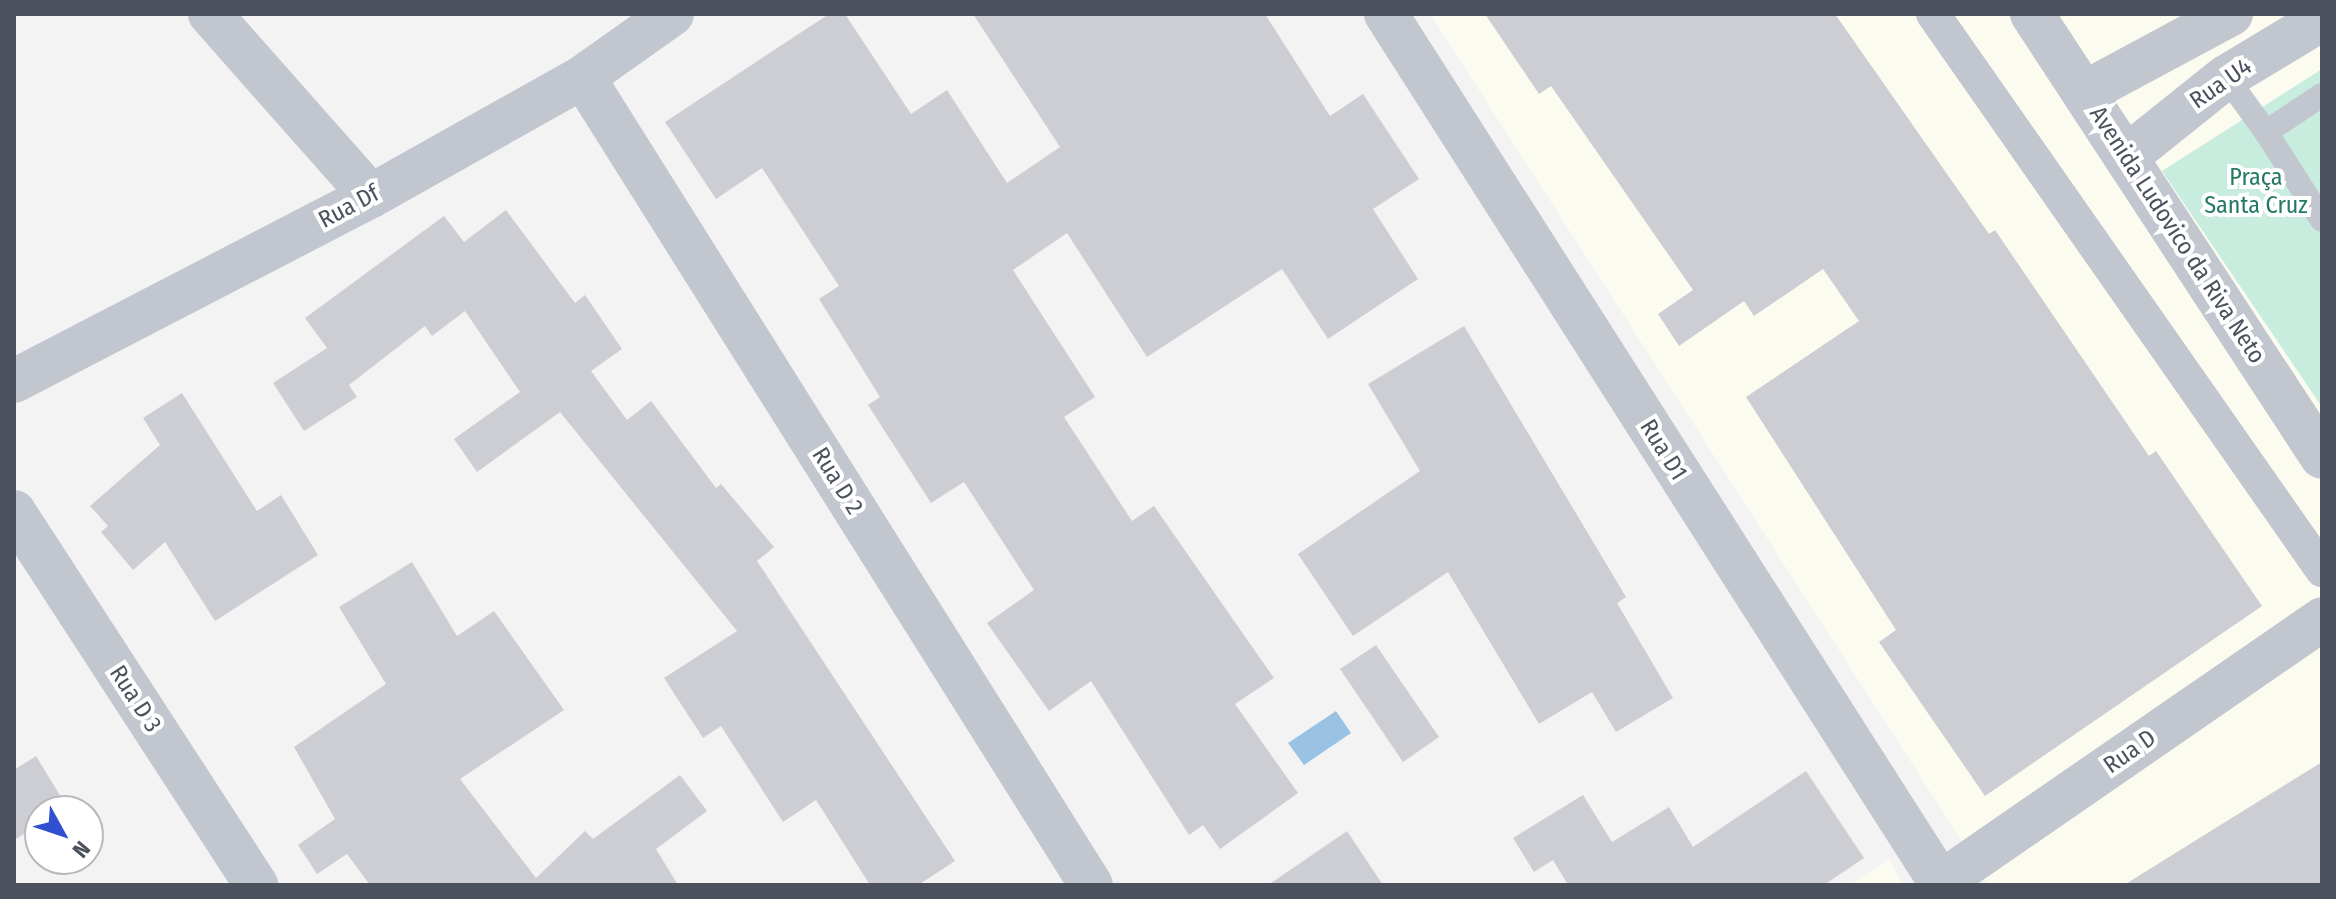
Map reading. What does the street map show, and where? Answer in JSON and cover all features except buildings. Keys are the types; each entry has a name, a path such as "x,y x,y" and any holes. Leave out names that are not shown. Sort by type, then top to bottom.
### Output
{"street":[{"path":"210,14 371,196"},
{"name":"Rua Df","path":"14,381 371,196 583,77 672,14"},
{"name":"Rua D1","path":"1386,14 1940,884"},
{"path":"1933,14 2322,570"},
{"name":"Avenida Ludovico da Riva Neto","path":"2032,14 2322,457"},
{"path":"2084,93 2231,14"},
{"name":"Rua U4","path":"2126,157 2226,77 2322,19"},
{"name":"Rua D 2","path":"583,77 1091,885"},
{"name":"Rua D 3","path":"14,512 256,885"},
{"name":"Rua D","path":"1940,884 2322,619"}],"lane":[{"path":"2226,77 2266,132 2322,220"},
{"path":"2266,132 2322,95"}],"shaded area":[{"path":"1430,14 2322,14 2322,885 1990,885"},
{"path":"1889,859 1904,885 1850,885"}],"green space":[{"name":"Praça Santa Cruz","path":"2322,69 2322,407 2162,171"}],"water":[{"path":"1336,711 1351,733 1304,765 1288,743"}]}
